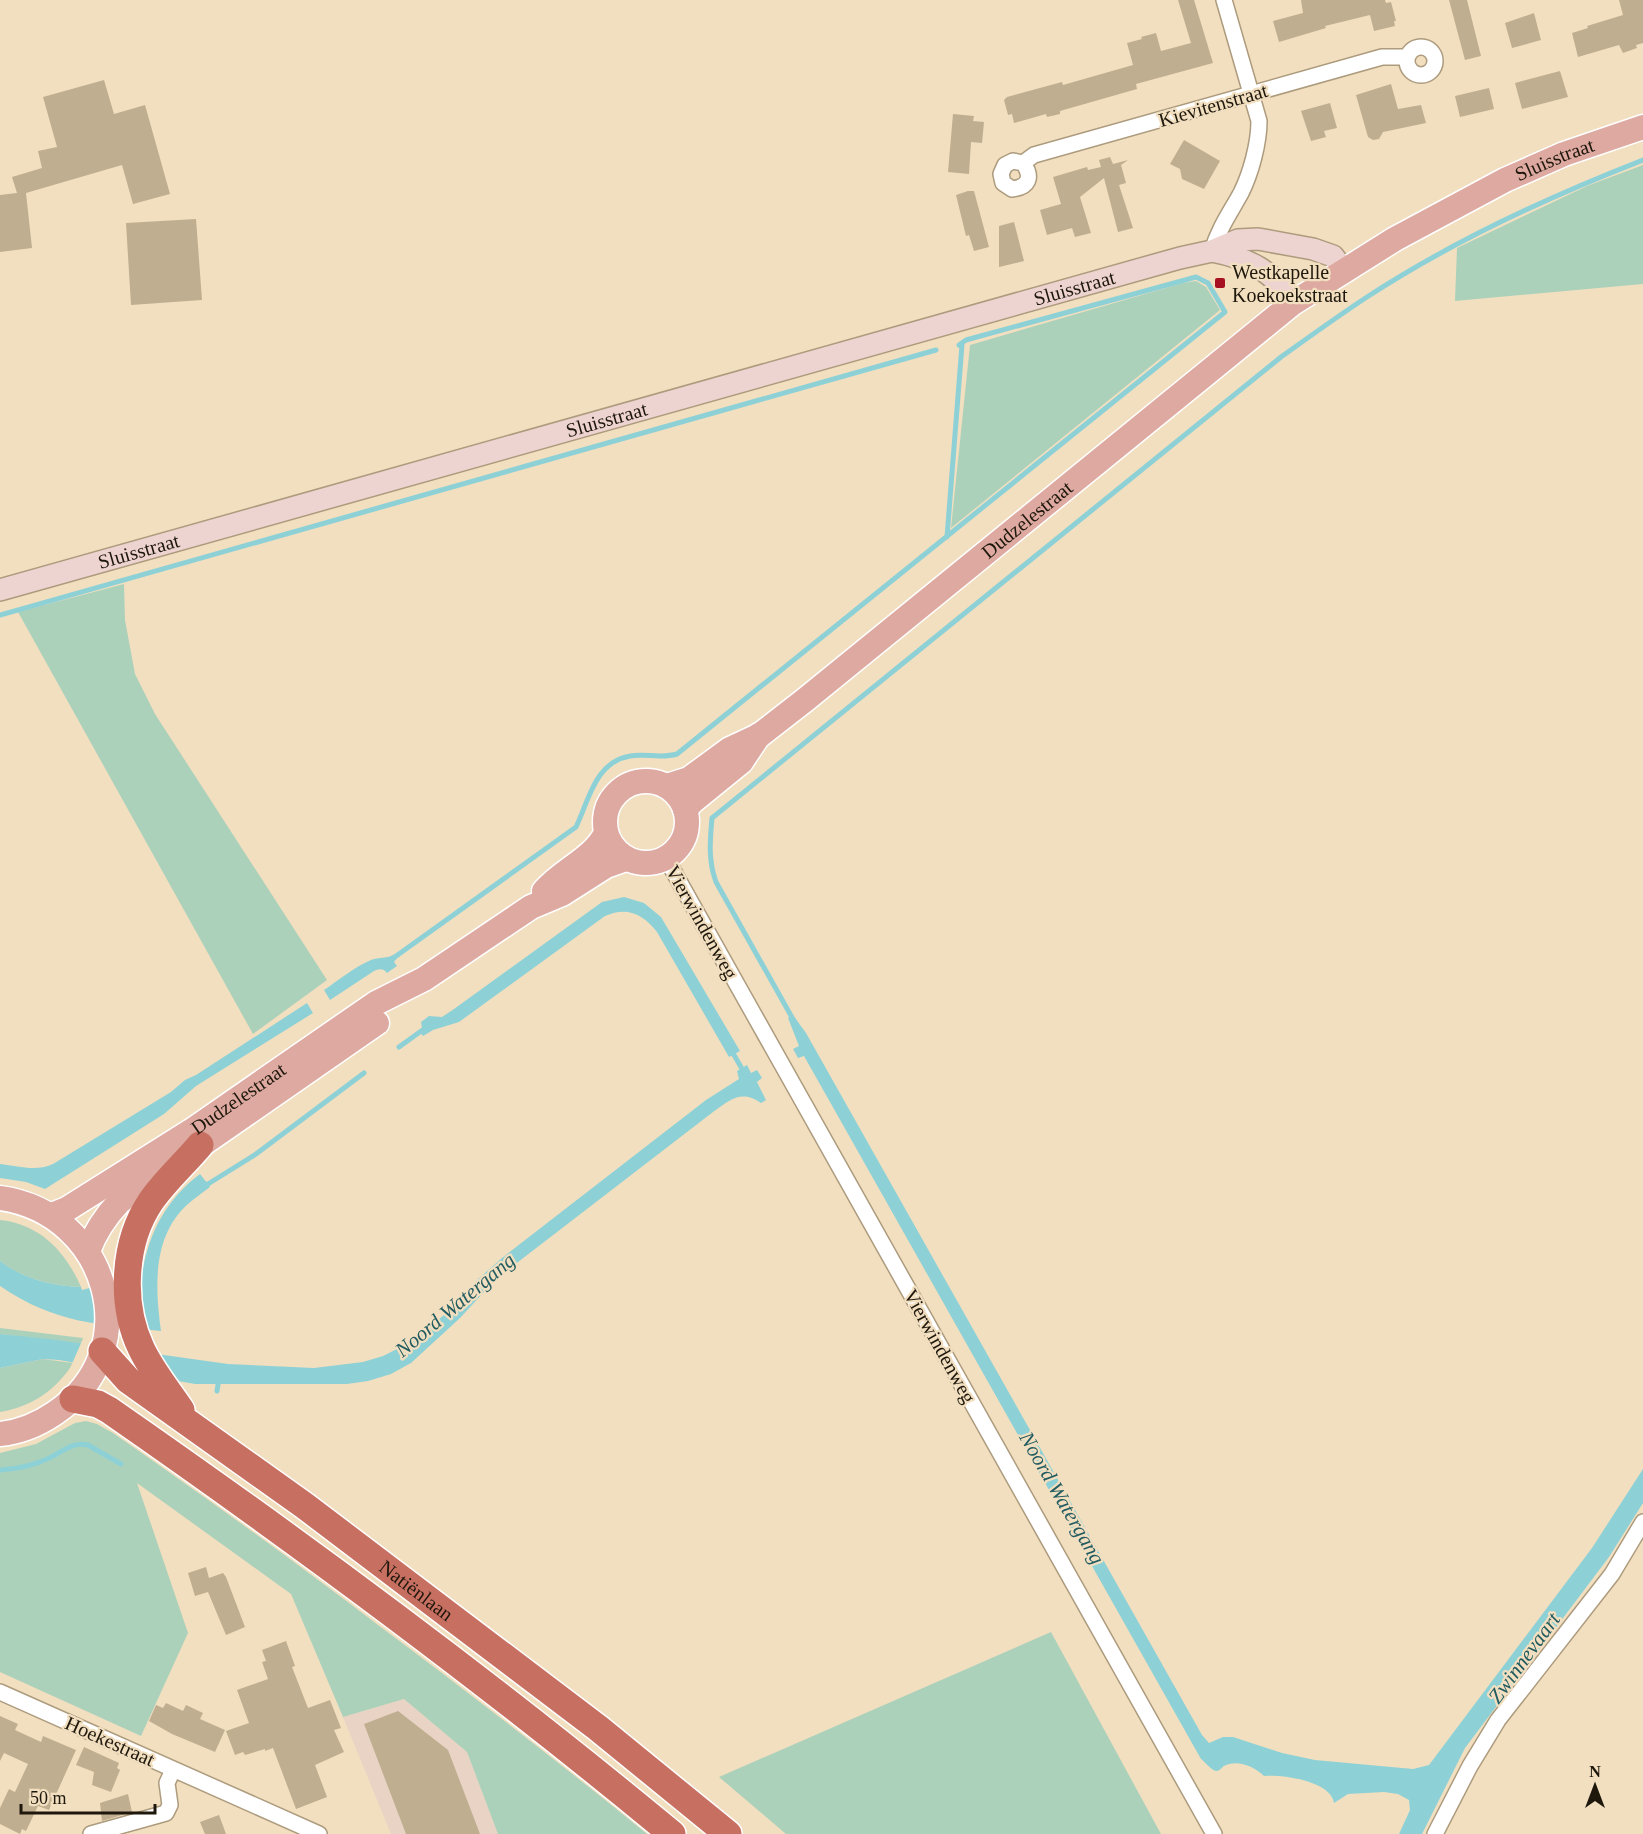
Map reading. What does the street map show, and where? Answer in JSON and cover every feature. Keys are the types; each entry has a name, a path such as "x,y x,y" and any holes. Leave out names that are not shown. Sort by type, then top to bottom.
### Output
{"highway":[{"path":"192,1426 151,1368 136,1335 128,1304 115,1281 131,1253 138,1227 151,1202 200,1145"},
{"name":"Natiënlaan","path":"97,1362 128,1380 305,1506 598,1728 728,1834"},
{"name":"Natiënlaan","path":"73,1398 98,1404 109,1410 287,1536 504,1699 672,1834"}],"main road":[{"name":"Sluisstraat","path":"1293,303 1443,212 1505,180 1564,154 1643,127"},
{"name":"Dudzelestraat","path":"667,786 689,779 730,748 760,735 1293,303"},
{"name":"Dudzelestraat","path":"686,809 741,762 760,735"},
{"path":"652,781 667,786 679,797 686,809 685,837 677,849 666,858 653,862 626,859 613,847 606,833 605,817 610,801 621,789 636,782 652,781"},
{"name":"Dudzelestraat","path":"531,907 551,883 594,851 606,833"},
{"name":"Dudzelestraat","path":"52,1215 93,1194 191,1131 376,1003 424,979 531,907 562,894 606,866 626,859"},
{"name":"Dudzelestraat","path":"88,1251 93,1237 106,1216 119,1202 385,1017 424,979"},
{"path":"0,1198 30,1204 52,1215 70,1231 115,1281 97,1362 73,1398 64,1407 36,1424 0,1434"}],"street":[{"path":"1212,251 1218,231 1242,190 1259,139 1259,121 1224,0"},
{"name":"Kievitenstraat","path":"1023,163 1034,155 1382,57 1407,57"},
{"name":"Sluisstraat","path":"0,590 993,310 1212,251 1238,240 1258,239 1313,249 1333,256 1344,270"},
{"name":"Sluisstraat","path":"1212,251 1249,261 1265,271 1293,303"},
{"name":"Vierwindenweg","path":"666,858 1214,1834"},
{"path":"1435,1834 1470,1766 1498,1720 1612,1574 1643,1522"},
{"name":"Hoekestraat","path":"0,1692 319,1834"},
{"path":"91,1834 166,1813 170,1805 167,1783 173,1770"}],"shaded area":[{"path":"404,1699 467,1752 498,1834 391,1834 343,1717"}],"green space":[{"path":"1643,165 1643,284 1455,301 1457,248 1587,186"},
{"path":"1196,281 1206,287 1220,310 951,528 970,345"},
{"path":"124,584 125,620 135,674 155,714 327,980 253,1034 18,612"},
{"path":"0,1220 27,1227 50,1242 68,1262 81,1287 39,1280 19,1273 0,1261"},
{"path":"0,1328 83,1338 81,1344 0,1334"},
{"path":"43,1359 73,1363 67,1373 42,1396 22,1406 0,1412 0,1368"},
{"path":"86,1421 113,1433 280,1552 480,1702 647,1834 498,1834 467,1752 404,1699 343,1717 291,1594 137,1483 188,1633 141,1736 0,1672 0,1453 36,1444 75,1423"},
{"path":"1051,1632 1161,1834 786,1834 719,1777"}],"water":[{"path":"624,897 644,903 661,917 740,1051 729,1057 657,932 640,916 627,912 605,916 459,1022 433,1030 423,1036 419,1031 422,1028 421,1022 429,1016 442,1017 602,902"},
{"path":"395,954 397,958 394,962 397,966 387,973 381,969 374,971 330,1000 324,990 359,966 371,960"},
{"path":"307,1003 313,1013 196,1086 164,1114 45,1189 26,1182 0,1178 0,1164 33,1168 53,1164 171,1092 185,1080"},
{"name":"Zwinnevaart","path":"793,1015 806,1033 1202,1735 1209,1743 1223,1737 1233,1737 1282,1753 1315,1760 1413,1769 1429,1765 1592,1548 1643,1469 1643,1503 1609,1557 1465,1748 1422,1834 1399,1834 1410,1810 1409,1800 1398,1794 1384,1792 1348,1794 1334,1803 1331,1795 1324,1789 1305,1780 1264,1776 1251,1767 1234,1763 1216,1771 1201,1759 804,1056 798,1058 793,1049 799,1046 788,1018"},
{"name":"Noord Watergang","path":"747,1065 751,1073 757,1070 762,1078 757,1082 766,1100 761,1103 747,1097 736,1098 713,1112 496,1279 460,1318 411,1363 391,1374 347,1384 195,1384 59,1360 43,1359 0,1368 0,1334 228,1364 314,1368 363,1362 383,1356 399,1348 433,1324 502,1258 706,1100 739,1079 737,1071"},
{"path":"200,1174 210,1187 188,1204 176,1217 162,1247 157,1280 161,1331 97,1324 59,1315 20,1299 0,1286 0,1261 29,1277 59,1285 81,1287 82,1290 142,1274 149,1244 161,1218 178,1195"}],"pier":[{"path":"82,1341 158,1352 183,1385 71,1366"}],"building":[{"path":"1178,0 1194,0 1213,63 1136,84 1137,89 1060,111 1060,114 1047,117 1046,114 1014,123 1012,114 1008,115 1004,100 1007,97 1062,82 1063,85 1133,65 1127,43 1142,39 1141,37 1156,33 1161,51 1191,43"},
{"path":"1301,0 1385,0 1386,3 1391,2 1396,21 1394,21 1395,26 1374,31 1370,15 1325,26 1326,28 1279,42 1273,21 1303,13"},
{"path":"1449,0 1467,0 1481,56 1465,60"},
{"path":"1619,0 1643,0 1643,43 1623,53 1619,45 1578,57 1572,33 1623,15"},
{"path":"1534,13 1541,40 1512,48 1505,23"},
{"path":"1560,71 1568,97 1522,109 1515,83"},
{"path":"104,80 114,114 145,105 170,194 133,204 122,165 26,193 32,248 0,252 0,195 17,193 12,177 42,168 38,151 57,147 43,97"},
{"path":"1391,84 1398,109 1421,105 1426,123 1383,132 1379,139 1373,140 1368,137 1356,95"},
{"path":"1489,88 1494,109 1460,117 1455,96"},
{"path":"1330,103 1337,128 1324,131 1326,137 1311,141 1301,111"},
{"path":"953,114 974,116 973,121 984,122 982,143 971,142 969,174 948,172"},
{"path":"1184,140 1220,161 1204,189 1182,179 1180,169 1170,164"},
{"path":"1110,157 1113,164 1128,160 1121,165 1126,183 1119,185 1133,228 1118,232 1104,178 1080,197 1091,233 1075,237 1072,228 1047,235 1040,210 1061,204 1053,177 1087,167 1088,170 1101,167 1099,160"},
{"path":"974,191 989,247 974,251 969,235 966,236 956,195"},
{"path":"196,219 202,300 131,305 126,223"},
{"path":"1014,222 1024,261 999,267 999,226"},
{"path":"206,1567 209,1578 223,1573 226,1577 245,1627 226,1635 208,1592 195,1596 188,1573"},
{"path":"286,1641 295,1666 292,1667 308,1708 330,1700 341,1728 334,1730 344,1752 315,1765 327,1797 296,1809 273,1748 245,1755 243,1752 235,1755 226,1731 249,1723 237,1690 268,1679 262,1662 266,1661 262,1650"},
{"path":"166,1703 183,1711 186,1705 203,1713 200,1719 225,1730 215,1752 172,1734 149,1721 156,1705 163,1708"},
{"path":"398,1711 448,1750 480,1834 406,1834 364,1724"},
{"path":"0,1716 18,1724 15,1730 41,1742 43,1736 76,1750 49,1810 38,1806 26,1831 22,1829 20,1834 0,1824 0,1808 9,1789 15,1792 28,1764 4,1753 0,1761"},
{"path":"84,1747 119,1763 117,1768 120,1770 111,1792 92,1785 94,1772 76,1765"},
{"path":"128,1794 132,1812 102,1821 100,1803"},
{"path":"219,1815 226,1834 205,1834 200,1822"}],"waterway":[{"path":"794,1021 716,882 710,843 712,818 1281,357 1367,297 1433,257 1502,221 1643,160"},
{"path":"392,959 576,827 595,784 609,766 630,756 677,754 1225,312 1208,283 1196,277 966,340 959,345"},
{"path":"947,537 962,345"},
{"path":"0,615 936,350"},
{"path":"399,1047 424,1029"},
{"path":"730,1048 745,1074"},
{"path":"204,1184 208,1184 256,1154 364,1073"},
{"path":"217,1391 219,1378"},
{"path":"0,1470 36,1464 72,1446 82,1444 88,1445 121,1464"}],"place":[{"name":"Westkapelle Koekoekstraat","path":"1220,283"}]}
